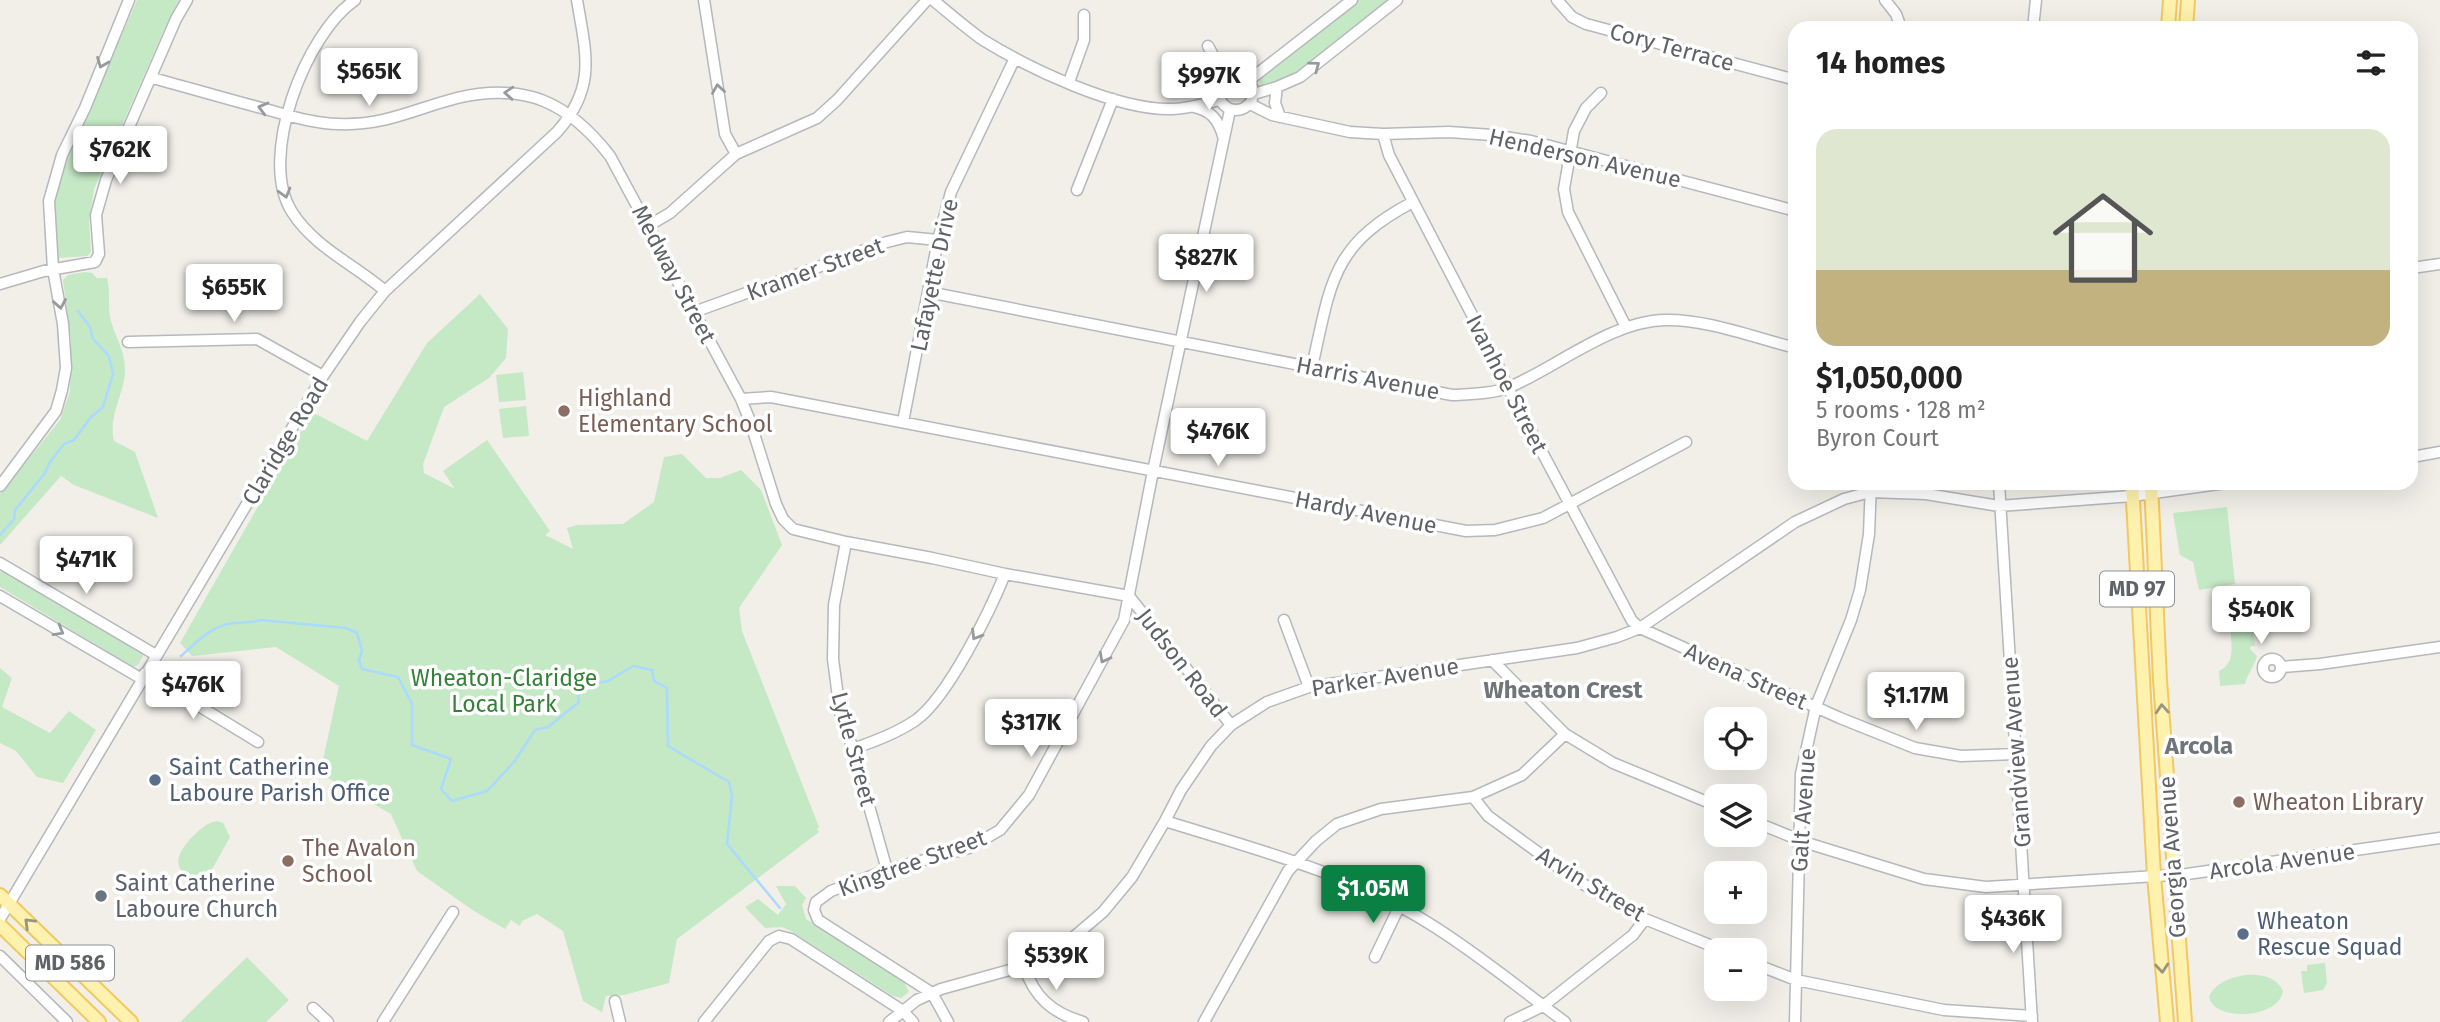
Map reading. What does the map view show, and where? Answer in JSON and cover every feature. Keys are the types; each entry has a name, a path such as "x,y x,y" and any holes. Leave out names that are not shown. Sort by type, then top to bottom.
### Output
{"main road":[{"path":"2168,21 2170,0"},
{"path":"2186,21 2188,0"},
{"name":"Georgia Avenue","path":"2132,490 2154,876 2167,1022"},
{"name":"Georgia Avenue","path":"2151,490 2160,680 2185,1022"},
{"name":"MD 586","path":"5,900 131,1022"},
{"name":"MD 586","path":"0,925 99,1022"}],"street":[{"path":"0,486 56,411 62,390 66,368 64,335 53,269 49,201 62,155 85,108 129,0"},
{"path":"0,284 53,269 95,262 100,254 96,215 106,180 176,19 187,0"},
{"path":"355,0 321,35 303,70 281,140 280,173 291,212 319,243 385,291"},
{"name":"Claridge Road","path":"0,919 5,900 323,376 359,322 385,291 572,115 582,92 586,65 577,0"},
{"path":"704,0 725,134 736,154"},
{"path":"648,226 670,213 736,154 817,118 837,100 927,0"},
{"path":"933,0 981,38 1015,58 1113,99 1156,109 1194,106 1220,100"},
{"path":"1248,81 1352,0"},
{"path":"1248,81 1236,76 1226,79 1219,89 1220,100 1230,110 1241,110 1252,99 1300,77 1397,0"},
{"name":"Cory Terrace","path":"1557,0 1572,17 1586,24 1788,78"},
{"path":"1885,0 1898,21"},
{"path":"2034,21 2036,0"},
{"path":"1069,82 1084,40 1084,15"},
{"path":"1208,46 1226,79"},
{"name":"Lafayette Drive","path":"903,422 938,240 951,192 1015,58"},
{"name":"Medway Street","path":"152,78 288,115 336,125 390,120 488,92 516,93 537,98 572,115 594,135 610,156 741,399 776,504 783,519 793,529 1005,574 1129,596"},
{"path":"1248,81 1252,99"},
{"path":"1278,87 1275,103 1280,117"},
{"path":"1601,93 1586,108 1577,124 1564,189 1568,212 1626,327"},
{"path":"1077,190 1113,99"},
{"name":"Henderson Avenue","path":"1252,99 1257,109 1280,117 1349,132 1492,135 1570,150 1788,209"},
{"path":"1194,106 1206,109 1216,119 1223,138"},
{"name":"Judson Road","path":"1230,110 1129,596 1231,725"},
{"name":"Ivanhoe Street","path":"1383,134 1389,155 1508,388 1633,621 1640,628"},
{"path":"1312,367 1328,295 1337,270 1367,230 1387,215 1413,202"},
{"name":"Kramer Street","path":"694,312 887,242 907,237 938,240"},
{"path":"2418,267 2440,264"},
{"name":"Harris Avenue","path":"928,292 1452,395 1483,394 1508,388 1626,327 1664,320 1693,322 1788,346"},
{"path":"128,342 257,338 323,376"},
{"name":"Hardy Avenue","path":"741,399 771,397 1466,531 1523,525 1571,505 1686,442"},
{"path":"2418,456 2440,452"},
{"name":"Parker Avenue","path":"889,1022 917,1000 932,993 1024,967 1069,941 1103,912 1132,877 1196,765 1231,725 1267,702 1309,687 1577,648 1617,637 1640,628 1795,522 1865,490"},
{"name":"Galt Avenue","path":"1795,1022 1801,774 1816,706 1851,620 1860,590 1870,534 1870,490"},
{"name":"Parker Avenue","path":"1889,490 1999,506 2132,490"},
{"name":"Grandview Avenue","path":"1999,490 2032,1019"},
{"name":"Lytle Street","path":"846,542 834,605 833,659 839,712 853,749 887,870"},
{"path":"0,563 156,655"},
{"path":"853,749 891,734 917,719 934,703 990,611 1005,574"},
{"path":"0,596 258,742"},
{"name":"Kingtree Street","path":"932,993 818,920 814,909 816,902 831,891 887,870 969,848 1000,830 1029,795 1124,620 1129,596"},
{"path":"1284,620 1309,687"},
{"name":"Avena Street","path":"1640,628 1915,748 1961,756 2016,754"},
{"path":"2281,667 2440,647"},
{"path":"1492,660 1565,734 1613,763 1704,801"},
{"path":"1204,1022 1288,871 1316,841 1338,824 1381,809 1472,797 1522,775 1565,734"},
{"name":"Arvin Street","path":"1472,797 1488,816 1576,880 1645,919 1704,943"},
{"path":"1165,821 1297,862 1399,907 1463,946 1565,1022"},
{"name":"Arcola Avenue","path":"1767,827 1924,879 1986,887 2174,875 2440,838"},
{"path":"1375,957 1399,907"},
{"path":"383,1022 453,912"},
{"path":"1510,1022 1543,1006 1633,935 1645,919"},
{"path":"704,1022 769,940 779,936 791,939 903,1011 913,1022"},
{"path":"0,956 67,1022"},
{"path":"1024,967 1028,981 1038,997 1065,1017 1083,1022"},
{"path":"1767,969 1796,980 1944,1010 2032,1019"},
{"path":"932,993 948,1022"},
{"path":"615,1001 620,1022"},
{"path":"313,1008 328,1022"}],"green space":[{"path":"137,0 179,0 94,189 89,222 91,252 87,256 58,258 55,198 64,168"},
{"path":"1359,0 1391,0 1294,76 1261,86 1259,78"},
{"path":"92,273 97,278 107,278 110,316 124,359 124,382 113,423 114,441 135,452 158,518 74,485 61,476 0,545 0,494 60,420 70,391 71,339 63,280 68,275"},
{"name":"Wheaton-Claridge Local Park","path":"480,294 508,329 506,358 489,378 444,407 423,464 424,473 455,489 443,471 487,440 550,531 545,535 573,549 567,528 577,525 623,524 654,502 664,457 682,454 706,478 720,478 741,470 761,490 782,545 739,608 742,631 819,832 677,939 669,983 624,995 606,996 602,1012 583,1001 563,931 537,914 522,921 520,926 511,920 505,929 474,911 417,871 408,851 402,847 404,843 391,814 328,778 329,774 321,769 339,686 276,647 192,656 180,643 312,412 367,441 427,343"},
{"path":"523,372 526,400 499,402 496,375"},
{"path":"526,406 529,436 503,438 499,409"},
{"path":"2227,507 2235,584 2199,590 2193,562 2180,555 2173,513"},
{"path":"6,570 142,650 144,654 138,665 133,667 0,587 0,572"},
{"path":"2244,609 2250,615 2255,646 2250,649 2257,656 2245,684 2220,686 2219,671 2227,665 2231,657 2232,621 2236,614"},
{"path":"0,668 12,678 2,707 50,733 69,711 96,730 63,783 37,777 16,751 0,743"},
{"path":"217,821 223,823 230,837 206,880 202,882 180,869 179,857 193,836"},
{"path":"776,886 795,886 806,898 802,905 806,919 903,980 909,992 901,998 891,995 791,931 782,927 765,928 745,907 758,899 778,915 786,904"},
{"path":"247,957 289,1000 266,1022 180,1022"},
{"path":"2325,963 2327,983 2323,990 2304,993 2301,971 2307,971 2307,965"},
{"path":"2245,975 2272,979 2283,991 2279,1000 2259,1012 2246,1014 2222,1011 2213,1005 2209,997 2215,988 2229,979"}],"waterway":[{"path":"0,535 14,519 15,510 64,444 74,440 91,417 103,407 113,374 109,356 93,339 90,327 78,311"},
{"path":"181,656 208,633 232,623 261,620 346,628 357,633 362,651 359,660 362,669 398,677 412,704 412,745 451,759 441,789 452,801 487,791 514,762 535,730 548,727 579,702 577,687 608,681 633,666 652,670 654,681 667,688 668,746 729,782 732,796 727,844 780,908"}],"place":[{"name":"Highland Elementary School","path":"564,411"},
{"name":"Saint Catherine Laboure Parish Office","path":"155,780"},
{"name":"Wheaton Library","path":"2239,802"},
{"name":"The Avalon School","path":"288,861"},
{"name":"Saint Catherine Laboure Church","path":"101,896"},
{"name":"Wheaton Rescue Squad","path":"2243,934"}],"district":[{"name":"Wheaton Crest","path":"1563,690"},
{"name":"Arcola","path":"2199,746"}]}
